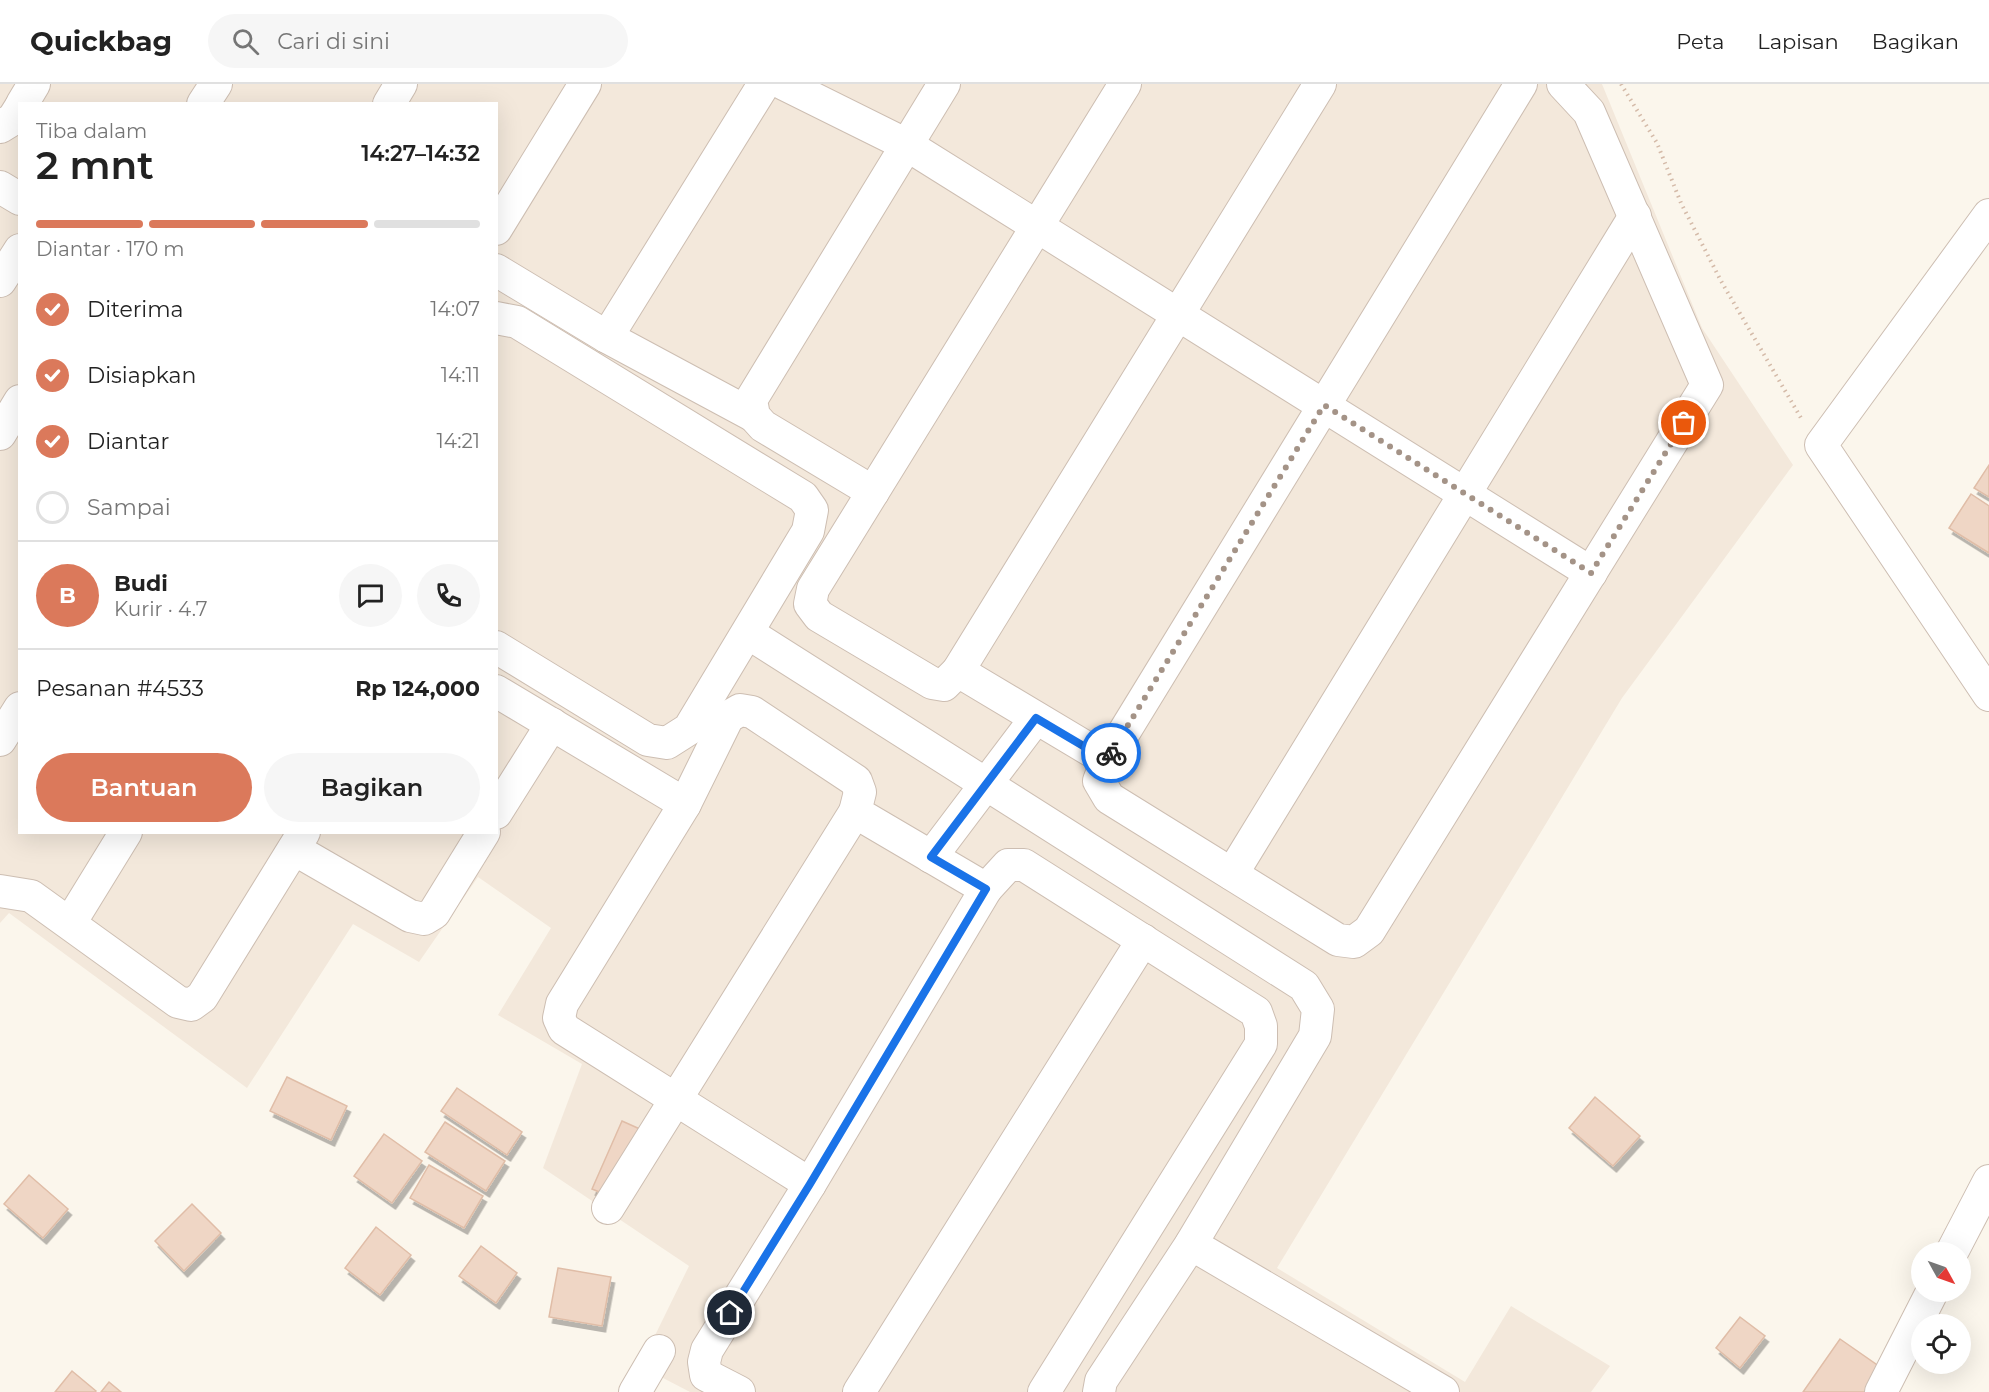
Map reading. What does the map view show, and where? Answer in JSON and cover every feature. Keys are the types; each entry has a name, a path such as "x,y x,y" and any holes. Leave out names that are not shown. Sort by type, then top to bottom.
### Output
{"street":[{"path":"204,102 216,84"},
{"path":"390,102 401,84"},
{"path":"498,226 585,84"},
{"path":"607,337 764,84"},
{"path":"784,84 907,145 1591,573"},
{"path":"754,416 751,400 944,84"},
{"path":"1125,84 813,589 810,604 819,616 932,683 944,685 958,671 1320,84"},
{"path":"1521,84 1107,760 1099,781 1109,798 1338,940 1354,942 1369,931 1707,385 1589,112 1563,84"},
{"path":"0,128 18,112"},
{"path":"0,187 18,198"},
{"path":"1989,215 1821,446 1989,694"},
{"path":"1232,874 1635,216"},
{"path":"0,281 18,253"},
{"path":"498,271 607,337 754,416 763,426 873,492"},
{"path":"0,286 18,298"},
{"path":"498,318 517,322 803,497 812,510 808,531 689,729 667,743 648,740 498,648"},
{"path":"0,434 18,405"},
{"path":"748,633 1304,986 1318,1009 1315,1036 1191,1244 1101,1381 1099,1392"},
{"path":"958,671 1107,760"},
{"path":"498,692 685,804"},
{"path":"608,1208 676,1100 855,812 860,792 855,781 752,712 740,710 728,717 685,804 562,1004 559,1018 564,1029 676,1100 810,1184"},
{"path":"0,740 18,711"},
{"path":"931,857 1036,718"},
{"path":"498,810 552,724"},
{"path":"855,812 986,889"},
{"path":"70,923 125,834"},
{"path":"0,891 31,896 178,1002 191,1005 202,997 299,841 410,916 424,919 434,913 483,834"},
{"path":"739,1392 706,1375 704,1362 707,1350 810,1184 986,889 1008,865 1024,865 1256,1012 1261,1026 1261,1044 1044,1392"},
{"path":"859,1392 1143,940"},
{"path":"1957,1242 1989,1181"},
{"path":"1191,1244 1443,1392"},
{"path":"1881,1392 1927,1302"},
{"path":"644,1389 659,1351"}],"path":[{"path":"1621,84 1657,143 1681,203 1721,281 1795,409 1821,446"}],"shaded area":[{"path":"0,84 1602,84 1702,328 1793,465 1622,698 1277,1268 1465,1382 1511,1306 1610,1366 1591,1392 690,1392 640,1366 689,1266 543,1168 582,1064 498,1015 551,928 478,877 419,962 353,924 247,1088 9,913 0,923"}],"building":[{"path":"1989,465 1989,497 1974,488"},
{"path":"1971,494 1989,506 1989,553 1949,528"},
{"path":"287,1077 347,1106 331,1140 270,1111"},
{"path":"457,1088 522,1132 507,1155 441,1111"},
{"path":"1595,1097 1640,1136 1613,1166 1569,1128"},
{"path":"622,1121 642,1130 612,1197 592,1189"},
{"path":"445,1122 505,1161 486,1191 425,1152"},
{"path":"384,1134 422,1161 392,1203 354,1176"},
{"path":"429,1165 483,1196 464,1228 410,1198"},
{"path":"29,1175 68,1209 43,1238 4,1204"},
{"path":"192,1204 221,1233 184,1271 155,1241"},
{"path":"376,1227 411,1255 380,1295 345,1268"},
{"path":"481,1246 517,1273 496,1303 459,1276"},
{"path":"558,1268 611,1277 602,1326 549,1317"},
{"path":"1740,1317 1765,1336 1740,1368 1716,1348"},
{"path":"1840,1339 1883,1369 1867,1392 1803,1392"},
{"path":"72,1371 96,1391 55,1392"},
{"path":"109,1382 121,1392 101,1392"}],"way so far":[{"path":"1111,753 1324,405 1591,573 1684,423"}],"route":[{"path":"730,1313 810,1184 986,889 931,857 1036,718 1107,760 1111,753"}]}
